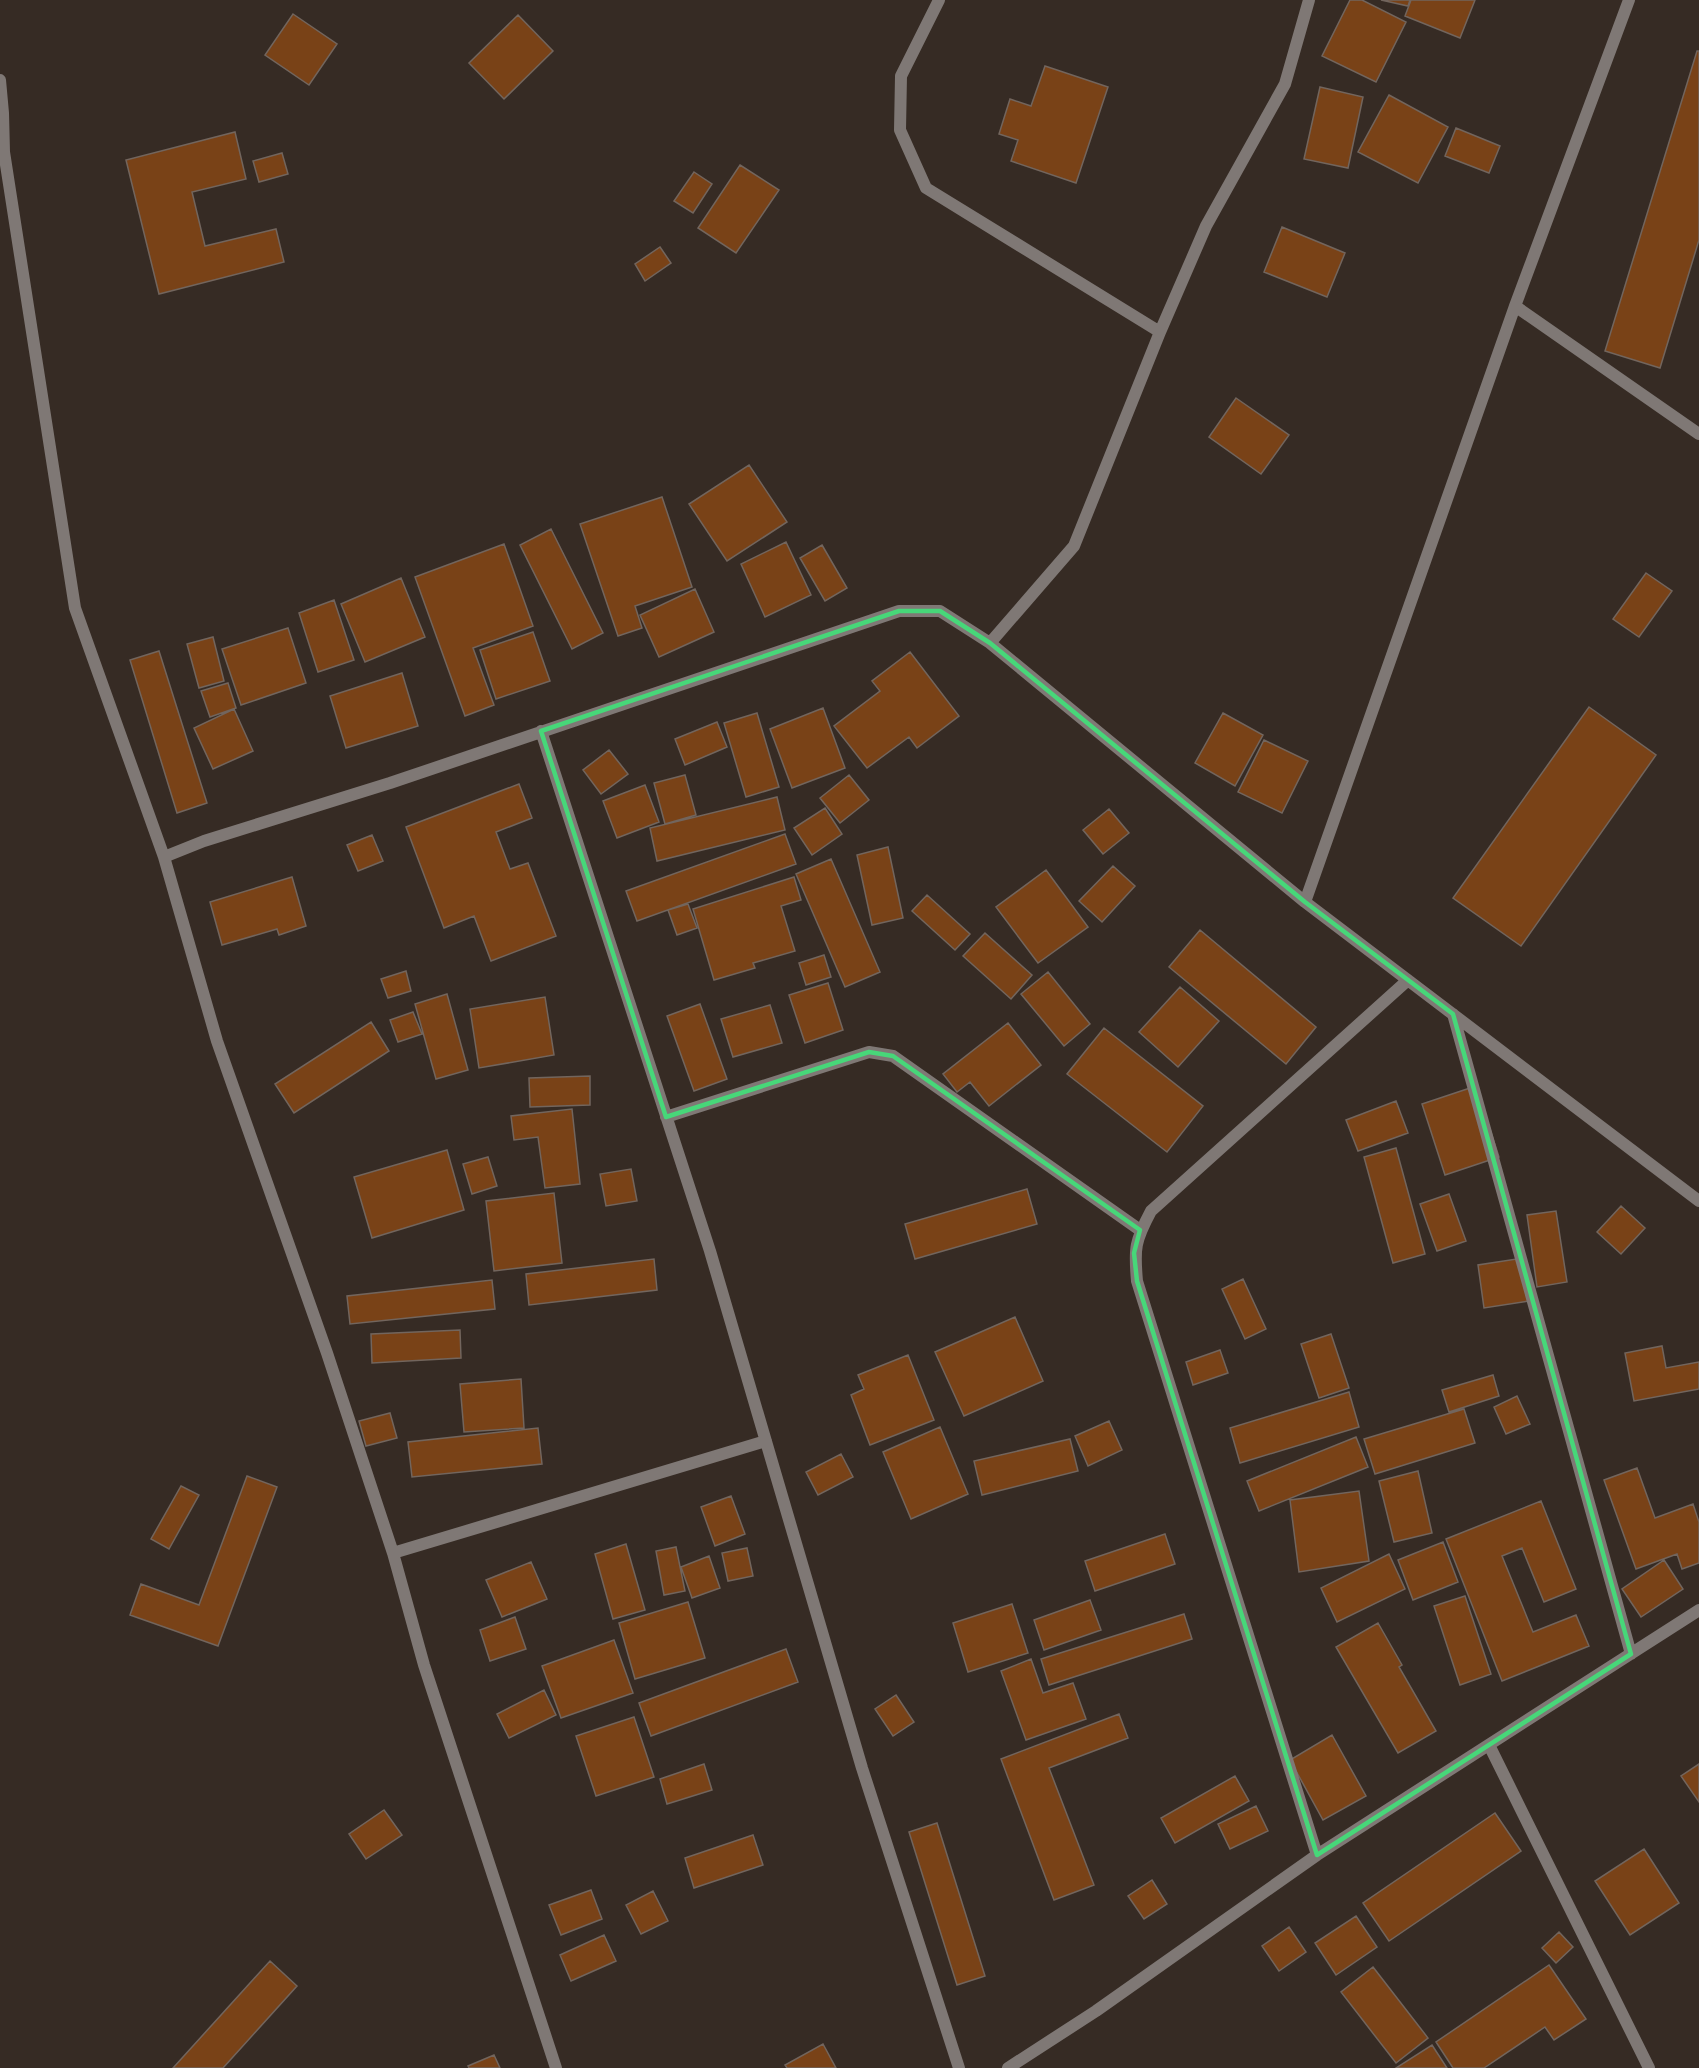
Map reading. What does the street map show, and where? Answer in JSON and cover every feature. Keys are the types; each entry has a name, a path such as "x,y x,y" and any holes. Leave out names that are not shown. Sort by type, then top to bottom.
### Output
{"street":[{"path":"939,0 901,76 900,130 926,188 1160,332"},
{"path":"990,643 1074,546 1160,332 1206,226 1285,84 1309,0"},
{"path":"1305,902 1515,306 1629,0"},
{"path":"0,80 4,152 75,609 164,857 217,1041 327,1353 393,1553 424,1665 556,2068"},
{"path":"1515,306 1699,434"},
{"path":"164,857 714,675 899,611 940,610 990,643 1305,902 1699,1201"},
{"path":"541,731 710,1251 862,1768 959,2068"},
{"path":"1317,1855 1137,1281 1134,1253 1140,1230 1151,1211 1408,980"},
{"path":"1453,1014 1631,1654"},
{"path":"666,1117 869,1052 893,1056 1140,1230"},
{"path":"393,1553 766,1441"},
{"path":"1008,2068 1096,2011 1317,1855 1699,1610"},
{"path":"1490,1745 1649,2068"}],"highlighted area":[{"path":"899,611 940,611 990,643 1305,902 1453,1014 1631,1654 1317,1855 1137,1281 1134,1253 1140,1230 893,1056 869,1052 666,1117 541,731"}],"building":[{"path":"1350,0 1362,0 1406,22 1376,82 1322,56"},
{"path":"1381,0 1410,0 1408,6"},
{"path":"1411,0 1475,0 1460,38 1405,16"},
{"path":"293,14 337,44 309,85 265,55"},
{"path":"518,15 553,51 504,99 469,63"},
{"path":"1697,51 1699,51 1699,240 1660,368 1605,351"},
{"path":"1045,66 1108,87 1076,183 1011,161 1018,140 999,134 1010,99 1031,106"},
{"path":"1320,87 1363,97 1348,168 1304,159"},
{"path":"1389,95 1448,127 1418,183 1358,152"},
{"path":"1456,128 1500,146 1489,173 1445,156"},
{"path":"235,132 246,179 192,192 205,246 276,229 284,262 159,294 126,160"},
{"path":"282,153 288,174 259,182 253,161"},
{"path":"740,165 779,190 736,253 698,228"},
{"path":"694,172 712,184 693,213 674,201"},
{"path":"1282,227 1345,253 1327,297 1264,272"},
{"path":"660,247 671,263 645,281 635,264"},
{"path":"1236,398 1289,435 1261,474 1209,437"},
{"path":"749,465 787,522 727,561 689,504"},
{"path":"662,497 692,587 635,606 642,628 618,636 580,524"},
{"path":"551,529 603,633 572,649 520,545"},
{"path":"786,542 811,595 765,617 741,564"},
{"path":"504,544 533,626 473,648 494,705 465,716 415,577"},
{"path":"822,545 847,588 825,601 800,558"},
{"path":"1646,573 1672,591 1639,637 1613,619"},
{"path":"401,578 425,637 365,662 341,604"},
{"path":"695,589 714,632 659,657 640,615"},
{"path":"334,600 354,660 318,672 299,613"},
{"path":"288,628 306,683 241,705 222,649"},
{"path":"533,632 550,681 496,699 480,650"},
{"path":"213,637 224,681 199,688 187,644"},
{"path":"159,651 207,803 177,813 130,660"},
{"path":"910,652 959,716 917,748 909,737 867,768 834,726 880,691 872,681"},
{"path":"402,673 418,726 346,748 330,696"},
{"path":"228,683 236,708 210,717 201,691"},
{"path":"1589,707 1656,755 1521,946 1453,898"},
{"path":"823,708 845,768 792,788 770,729"},
{"path":"234,709 253,751 213,769 194,728"},
{"path":"757,713 779,787 746,797 724,723"},
{"path":"1223,713 1263,735 1235,786 1195,763"},
{"path":"717,722 727,747 685,765 675,739"},
{"path":"1264,740 1308,761 1282,813 1238,792"},
{"path":"609,750 628,774 601,794 583,770"},
{"path":"685,775 696,815 665,824 654,783"},
{"path":"849,775 869,800 840,823 820,798"},
{"path":"519,784 532,818 496,832 510,869 528,863 556,936 491,961 474,916 444,928 406,827"},
{"path":"645,785 659,822 617,838 603,801"},
{"path":"777,797 785,830 657,861 650,828"},
{"path":"825,808 842,834 812,855 794,828"},
{"path":"1109,809 1129,833 1103,854 1083,830"},
{"path":"785,834 796,864 637,921 626,891"},
{"path":"372,835 383,861 358,871 347,845"},
{"path":"888,847 903,918 872,925 857,855"},
{"path":"831,859 880,972 845,987 796,874"},
{"path":"1113,866 1135,886 1102,922 1079,901"},
{"path":"1046,870 1088,927 1038,963 996,907"},
{"path":"292,877 306,926 279,935 277,929 222,945 210,902"},
{"path":"794,877 801,900 781,906 795,951 753,963 755,968 714,980 693,909"},
{"path":"927,895 970,934 955,950 912,911"},
{"path":"688,904 697,928 677,935 668,910"},
{"path":"1200,930 1316,1027 1286,1064 1169,967"},
{"path":"985,933 1032,975 1011,999 963,956"},
{"path":"824,955 831,977 806,985 799,963"},
{"path":"406,971 411,991 388,998 381,979"},
{"path":"1048,972 1090,1024 1064,1046 1021,994"},
{"path":"828,983 843,1030 805,1043 789,995"},
{"path":"1180,987 1219,1021 1178,1067 1139,1032"},
{"path":"447,994 468,1070 436,1079 415,1004"},
{"path":"545,997 554,1055 479,1068 470,1009"},
{"path":"700,1004 727,1079 694,1091 667,1016"},
{"path":"770,1005 782,1043 733,1057 721,1019"},
{"path":"413,1012 422,1034 398,1042 390,1020"},
{"path":"371,1022 389,1051 294,1113 275,1084"},
{"path":"1008,1023 1041,1065 989,1106 970,1082 957,1092 943,1074"},
{"path":"1104,1028 1203,1106 1167,1152 1067,1074"},
{"path":"590,1076 590,1105 530,1107 529,1078"},
{"path":"1476,1086 1499,1157 1445,1175 1422,1104"},
{"path":"1396,1101 1408,1133 1358,1151 1346,1120"},
{"path":"572,1109 580,1184 545,1188 538,1137 514,1140 511,1116"},
{"path":"1396,1148 1425,1254 1393,1263 1364,1157"},
{"path":"447,1150 464,1210 372,1238 354,1177"},
{"path":"488,1157 497,1186 472,1194 463,1164"},
{"path":"631,1169 637,1201 606,1206 600,1174"},
{"path":"1027,1189 1037,1224 915,1259 905,1224"},
{"path":"554,1193 562,1263 494,1271 486,1201"},
{"path":"1449,1194 1466,1241 1437,1251 1420,1204"},
{"path":"1621,1206 1645,1228 1621,1254 1597,1232"},
{"path":"1556,1211 1567,1282 1537,1287 1527,1215"},
{"path":"1523,1258 1529,1301 1484,1308 1478,1265"},
{"path":"654,1259 657,1290 529,1305 526,1274"},
{"path":"1243,1279 1266,1329 1245,1339 1222,1289"},
{"path":"492,1280 495,1309 350,1324 347,1296"},
{"path":"1015,1317 1043,1381 964,1416 935,1352"},
{"path":"460,1330 461,1358 372,1363 371,1334"},
{"path":"1331,1334 1349,1388 1319,1398 1301,1344"},
{"path":"1662,1346 1666,1368 1699,1362 1699,1389 1634,1401 1625,1353"},
{"path":"1220,1350 1228,1373 1193,1385 1186,1362"},
{"path":"908,1355 934,1420 870,1445 851,1395 864,1389 858,1375"},
{"path":"1493,1375 1499,1396 1449,1412 1442,1390"},
{"path":"521,1379 524,1428 464,1432 460,1384"},
{"path":"1349,1392 1359,1427 1240,1463 1230,1428"},
{"path":"1517,1396 1530,1424 1506,1434 1494,1407"},
{"path":"1464,1409 1475,1443 1375,1474 1364,1439"},
{"path":"390,1413 397,1438 366,1446 359,1421"},
{"path":"1109,1421 1122,1450 1088,1466 1075,1436"},
{"path":"940,1427 968,1494 911,1519 883,1452"},
{"path":"538,1428 542,1464 412,1477 408,1442"},
{"path":"1356,1437 1368,1467 1259,1511 1247,1481"},
{"path":"1070,1439 1078,1471 982,1495 974,1461"},
{"path":"841,1454 853,1477 818,1495 806,1472"},
{"path":"1637,1468 1655,1518 1693,1504 1699,1522 1699,1563 1682,1569 1677,1554 1636,1569 1604,1480"},
{"path":"1418,1471 1432,1533 1394,1542 1379,1481"},
{"path":"247,1476 277,1487 218,1646 130,1615 141,1584 199,1605"},
{"path":"181,1486 199,1495 169,1549 151,1539"},
{"path":"1359,1491 1369,1561 1299,1572 1290,1500"},
{"path":"731,1496 745,1534 715,1546 701,1507"},
{"path":"1541,1501 1576,1589 1544,1602 1522,1548 1502,1556 1533,1632 1576,1615 1589,1646 1502,1681 1446,1539"},
{"path":"1165,1534 1175,1564 1095,1591 1085,1561"},
{"path":"1443,1542 1458,1582 1413,1600 1398,1560"},
{"path":"626,1544 645,1610 613,1619 595,1554"},
{"path":"676,1547 685,1591 664,1595 656,1551"},
{"path":"747,1548 753,1576 728,1581 722,1553"},
{"path":"1389,1554 1405,1589 1337,1622 1321,1588"},
{"path":"709,1556 720,1588 692,1598 681,1567"},
{"path":"1664,1560 1683,1589 1641,1617 1622,1589"},
{"path":"531,1562 547,1599 502,1617 486,1580"},
{"path":"1465,1596 1491,1674 1460,1685 1434,1606"},
{"path":"1090,1600 1101,1630 1044,1650 1034,1620"},
{"path":"688,1602 705,1658 635,1679 619,1623"},
{"path":"1012,1604 1028,1653 968,1672 953,1623"},
{"path":"1184,1614 1192,1639 1049,1685 1041,1659"},
{"path":"515,1617 526,1649 490,1661 480,1630"},
{"path":"1378,1623 1402,1665 1399,1667 1436,1731 1398,1753 1336,1647"},
{"path":"614,1640 633,1693 561,1718 542,1666"},
{"path":"786,1649 798,1682 651,1736 639,1703"},
{"path":"1031,1659 1043,1693 1073,1683 1086,1719 1026,1740 1001,1671"},
{"path":"544,1690 556,1715 509,1738 497,1714"},
{"path":"896,1695 914,1722 893,1736 875,1709"},
{"path":"1119,1714 1128,1738 1049,1768 1094,1885 1054,1900 1001,1759"},
{"path":"634,1717 654,1777 596,1796 576,1736"},
{"path":"1332,1735 1366,1796 1323,1820 1290,1760"},
{"path":"704,1764 712,1790 667,1804 660,1779"},
{"path":"1699,1764 1699,1802 1681,1776"},
{"path":"1235,1776 1249,1801 1175,1843 1161,1818"},
{"path":"1256,1806 1268,1831 1230,1849 1218,1824"},
{"path":"384,1810 402,1835 366,1859 349,1834"},
{"path":"1495,1813 1521,1851 1389,1941 1363,1903"},
{"path":"937,1823 985,1976 957,1985 909,1832"},
{"path":"753,1835 763,1865 694,1888 685,1858"},
{"path":"1644,1849 1679,1903 1630,1935 1595,1881"},
{"path":"1152,1880 1167,1904 1144,1919 1128,1896"},
{"path":"591,1890 602,1919 561,1935 549,1905"},
{"path":"653,1891 668,1921 641,1934 626,1905"},
{"path":"1356,1916 1377,1947 1336,1975 1315,1943"},
{"path":"1289,1927 1306,1952 1279,1971 1262,1946"},
{"path":"1559,1932 1573,1947 1556,1963 1542,1948"},
{"path":"604,1935 616,1961 571,1981 560,1955"},
{"path":"270,1961 297,1986 223,2068 173,2068"},
{"path":"1549,1965 1586,2019 1554,2040 1545,2027 1484,2068 1453,2068 1436,2042"},
{"path":"1373,1967 1428,2038 1396,2063 1341,1992"},
{"path":"823,2044 836,2068 787,2068 785,2065"},
{"path":"1432,2045 1447,2068 1396,2068"},
{"path":"494,2055 500,2068 469,2068 468,2066"}]}
